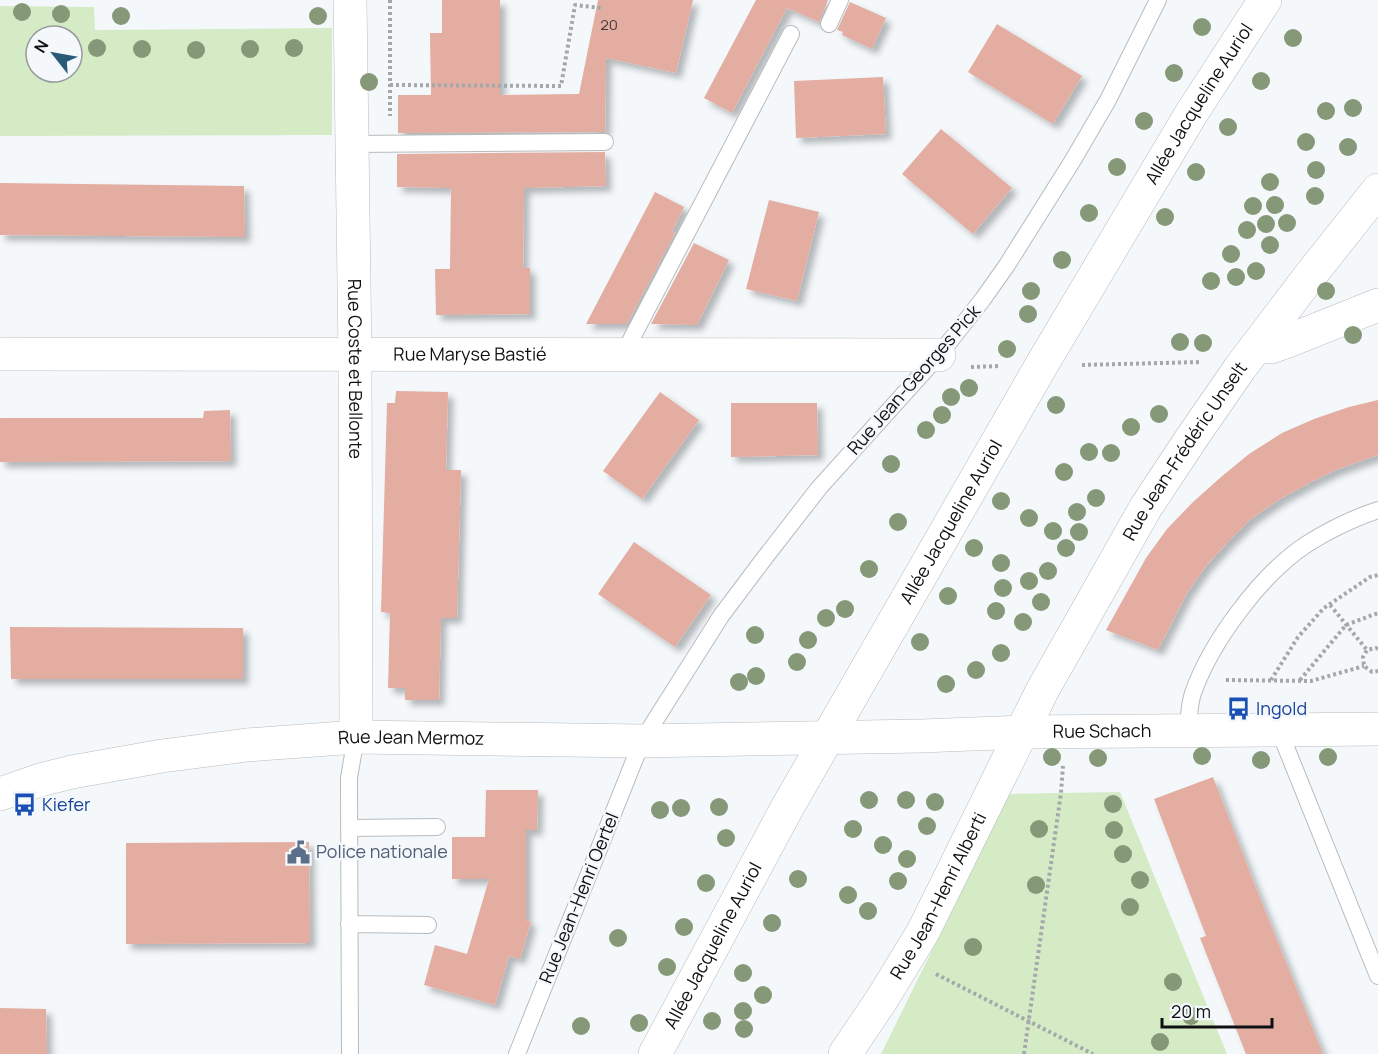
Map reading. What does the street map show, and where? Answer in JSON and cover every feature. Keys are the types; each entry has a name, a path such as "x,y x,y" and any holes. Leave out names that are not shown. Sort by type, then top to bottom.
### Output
{"street":[{"name":"Rue Coste et Bellonte","path":"350,0 356,355 356,737"},
{"name":"Allée Jacqueline Auriol","path":"655,1054 787,808 1041,366 1191,114 1265,0"},
{"name":"Rue Jean-Frédéric Unselt","path":"1023,732 1042,691 1146,507 1248,357 1378,190"},
{"path":"1248,357 1378,305"},
{"name":"Rue Maryse Bastié","path":"0,354 939,355"},
{"name":"Rue Schach","path":"827,738 1065,731 1378,729"},
{"name":"Rue Jean-Henri Alberti","path":"845,1054 923,932 1023,732"},
{"name":"Rue Jean Mermoz","path":"0,794 72,772 162,756 247,745 356,737 642,741 827,738"}],"lane":[{"path":"829,24 840,0"},
{"name":"Rue Jean-Georges Pick","path":"642,741 721,616 763,560 819,488 939,355 983,299 1073,160 1108,100 1158,0"},
{"path":"623,355 791,34"},
{"path":"352,144 605,142"},
{"path":"1188,730 1190,708 1199,680 1217,644 1247,602 1276,569 1306,545 1334,529 1378,510"},
{"path":"1279,730 1378,976"},
{"path":"350,1054 348,778 356,737"},
{"name":"Rue Jean-Henri Oertel","path":"517,1054 642,741"},
{"path":"349,828 437,828"},
{"path":"349,924 428,925"}],"path":[{"path":"390,0 390,121"},
{"path":"390,85 561,86 575,5 600,8"},
{"path":"939,355 965,367 1203,362 1248,357"},
{"path":"1271,680 1298,637 1324,608 1370,577 1378,575"},
{"path":"1330,605 1367,650"},
{"path":"1300,681 1346,624 1378,612"},
{"path":"1378,649 1367,650 1363,657 1364,666 1372,672 1378,671"},
{"path":"1199,680 1311,681 1364,666"},
{"path":"1024,1054 1061,793 1065,731"},
{"path":"906,958 1093,1054"}],"green space":[{"path":"0,6 94,7 95,30 332,28 332,135 0,136"},
{"path":"1120,792 1227,1054 881,1054 1009,794"}],"building":[{"path":"442,0 500,0 500,95 579,94 598,0 693,0 676,73 606,58 605,132 398,133 398,95 431,95 430,33 442,33"},
{"path":"756,0 828,0 819,22 787,8 732,113 704,98"},
{"path":"850,2 886,18 872,49 842,35 843,32 837,30"},
{"path":"997,24 1082,76 1053,124 968,72"},
{"path":"883,77 886,134 796,138 794,81"},
{"path":"941,129 1012,188 973,234 902,174"},
{"path":"605,152 606,186 524,188 523,268 530,268 530,314 436,315 435,269 450,269 451,188 397,187 397,154"},
{"path":"0,183 244,186 245,237 0,235"},
{"path":"655,192 684,207 672,232 675,233 627,324 586,324"},
{"path":"769,200 819,212 797,301 746,289"},
{"path":"694,243 729,260 697,325 651,324"},
{"path":"396,391 448,392 446,470 461,470 457,618 441,618 439,700 405,700 405,688 388,688 390,613 381,612 387,403 395,403"},
{"path":"660,392 699,420 642,499 603,471"},
{"path":"1378,400 1378,455 1311,482 1280,499 1251,519 1206,566 1187,593 1158,650 1106,630 1146,558 1167,529 1221,477 1249,454 1282,433 1314,419"},
{"path":"731,403 817,403 818,455 731,457"},
{"path":"230,410 231,461 0,462 0,418 203,418 204,411"},
{"path":"634,542 711,595 675,647 598,594"},
{"path":"10,627 243,628 243,679 11,679"},
{"path":"1213,777 1323,1054 1246,1054 1200,938 1206,936 1154,799"},
{"path":"486,790 538,790 537,830 526,830 526,920 531,922 520,959 509,956 495,1005 424,985 435,945 467,954 489,879 452,879 452,837 485,837"},
{"path":"309,842 310,943 126,944 126,843"},
{"path":"0,1008 46,1009 47,1054 0,1054"}],"place":[{"name":"Ingold","path":"1238,709"},
{"name":"Kiefer","path":"24,805"},
{"name":"Police nationale","path":"298,852"}]}
